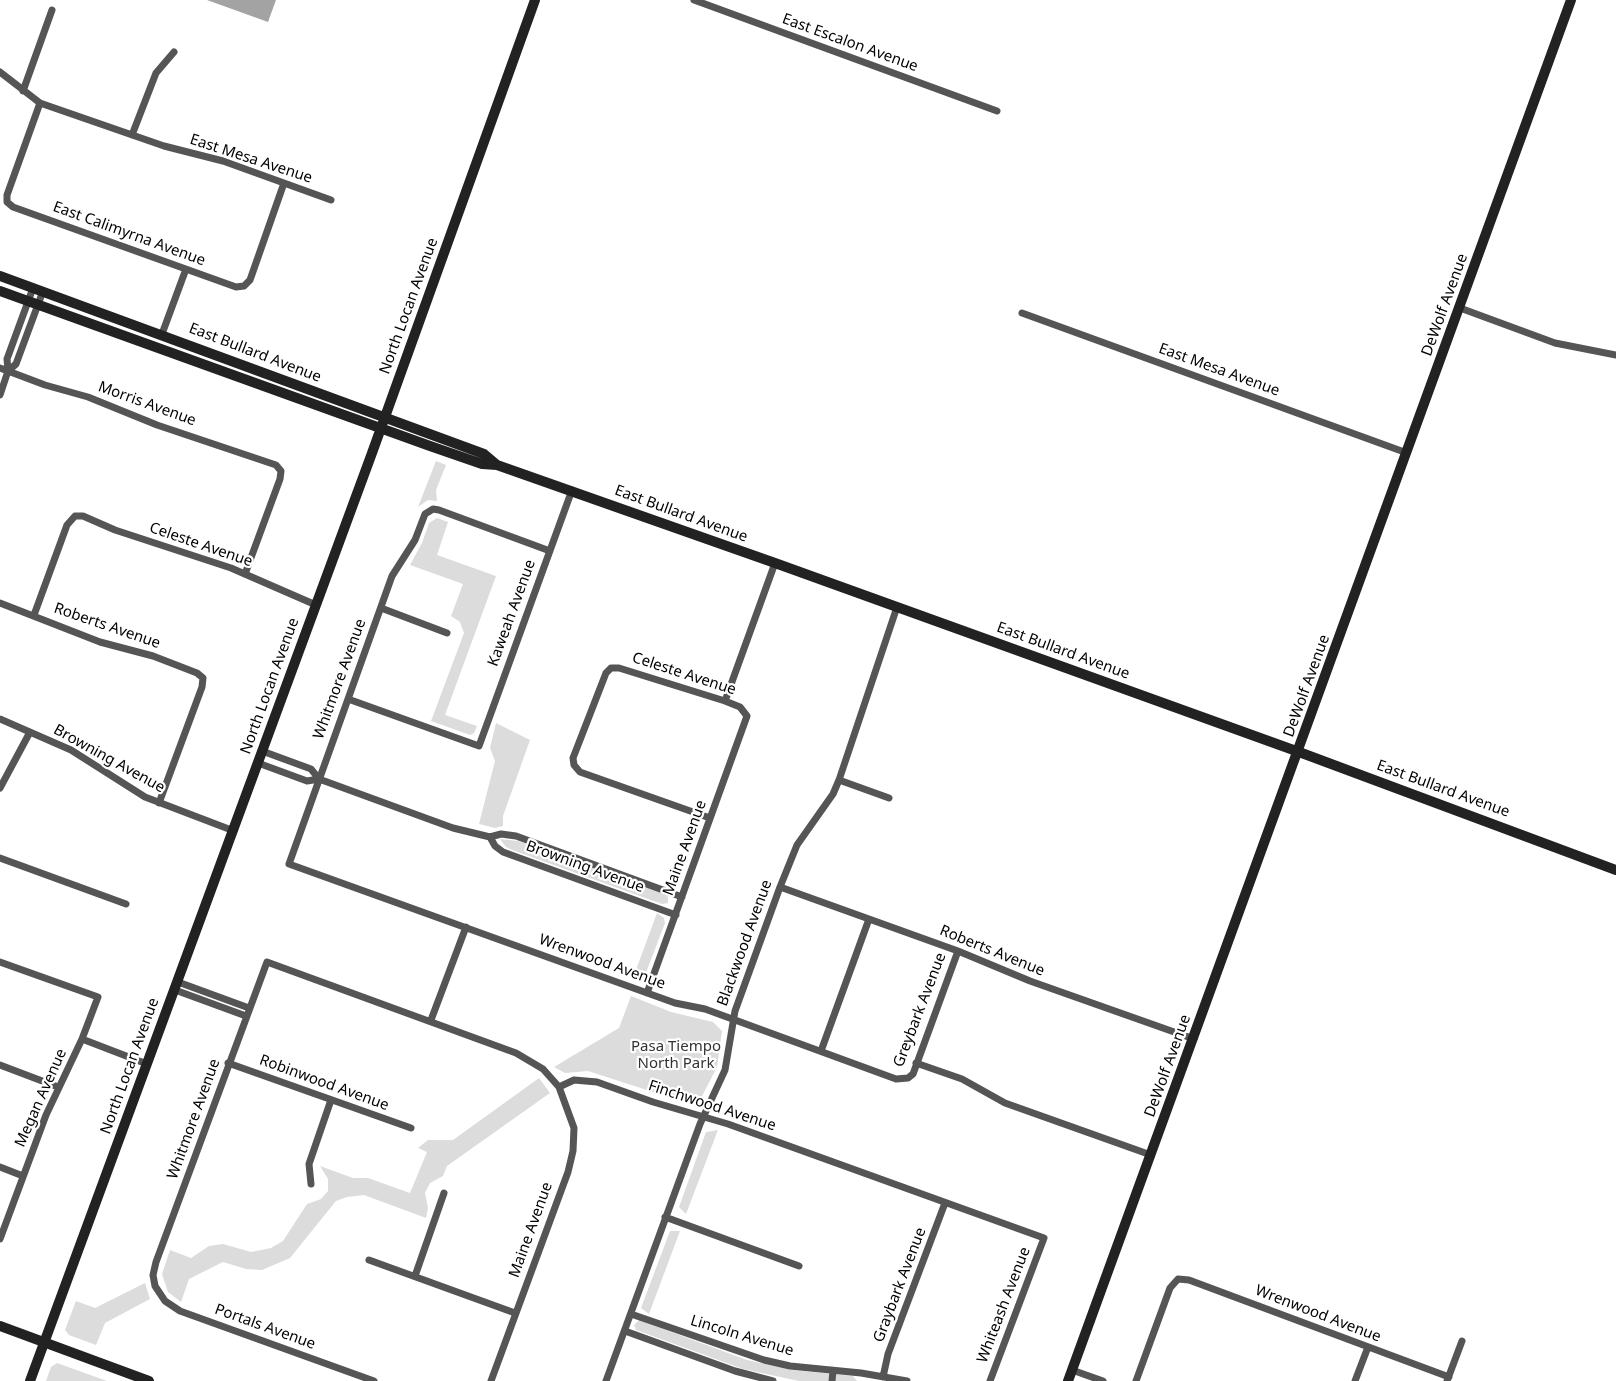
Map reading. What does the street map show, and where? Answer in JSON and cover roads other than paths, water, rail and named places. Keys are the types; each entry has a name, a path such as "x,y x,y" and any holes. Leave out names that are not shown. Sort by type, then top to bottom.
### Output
{"street":[{"name":"North Locan Avenue","path":"30,1381 234,831 535,0"},
{"name":"East Escalon Avenue","path":"694,0 997,111"},
{"name":"DeWolf Avenue","path":"1071,1378 1571,0"},
{"path":"23,92 52,10"},
{"path":"132,135 156,73 174,52"},
{"name":"East Mesa Avenue","path":"0,72 23,92 40,103 164,146 223,161 331,200"},
{"name":"East Calimyrna Avenue","path":"40,103 7,195 7,202 13,206 236,287 244,286 250,280 284,183"},
{"path":"162,334 186,269"},
{"name":"East Bullard Avenue","path":"0,276 484,454 497,465"},
{"path":"0,394 8,372 7,359 38,290"},
{"name":"East Bullard Avenue","path":"0,291 482,464 497,465 572,490 1298,752 1616,870"},
{"path":"1460,308 1555,343 1616,355"},
{"name":"East Mesa Avenue","path":"1022,313 1407,452"},
{"name":"Morris Avenue","path":"0,368 45,385 88,397 157,425 276,464 281,471 245,574"},
{"name":"Kaweah Avenue","path":"348,699 479,746 572,490"},
{"name":"Whitmore Avenue","path":"288,864 392,576 416,540 425,514 429,510 439,510 550,551"},
{"name":"Celeste Avenue","path":"34,615 67,525 75,516 82,516 123,533 182,551 245,574 316,605"},
{"path":"724,701 775,563"},
{"name":"Roberts Avenue","path":"0,603 100,642 153,656 197,673 203,678 202,687 160,803"},
{"name":"Blackwood Avenue","path":"606,1381 665,1217 704,1116 725,1070 733,1019 780,887 797,845 833,794 839,780 897,607"},
{"path":"381,608 447,633"},
{"name":"Celeste Avenue","path":"710,818 580,772 574,765 573,758 606,673 611,668 619,668 724,701 740,707 746,712"},
{"name":"Maine Avenue","path":"647,993 747,716 746,712"},
{"name":"Browning Avenue","path":"0,719 71,750 107,771 135,792 234,831"},
{"path":"0,788 30,732"},
{"name":"Browning Avenue","path":"262,751 311,769 319,779"},
{"name":"Browning Avenue","path":"258,763 306,781 319,779 452,828 490,837 501,834 516,836 682,897"},
{"path":"839,780 889,798"},
{"name":"Browning Avenue","path":"490,837 495,846 503,852 676,915"},
{"path":"0,858 126,904"},
{"name":"Wrenwood Avenue","path":"288,864 647,993 733,1019 896,1079 908,1078"},
{"name":"Roberts Avenue","path":"780,887 958,951 1030,981 1194,1039"},
{"path":"821,1052 869,919"},
{"path":"466,927 431,1020 516,1053 543,1069 559,1087"},
{"name":"Greybark Avenue","path":"908,1078 913,1074 958,951"},
{"name":"Megan Avenue","path":"0,962 98,997 82,1039 58,1087 0,1239"},
{"name":"Whitmore Avenue","path":"155,1286 156,1262 228,1063 267,962 431,1020"},
{"path":"176,986 250,1008"},
{"path":"176,986 246,1016"},
{"path":"82,1039 147,1064"},
{"name":"Robinwood Avenue","path":"228,1063 410,1128"},
{"path":"916,1063 962,1080 1004,1103 1151,1155"},
{"path":"0,1065 58,1087"},
{"name":"Finchwood Avenue","path":"559,1087 574,1080 590,1080 653,1102 704,1116 1044,1238"},
{"name":"Maine Avenue","path":"491,1381 568,1172 573,1151 574,1128 559,1087"},
{"path":"311,1184 309,1164 331,1100"},
{"path":"0,1167 23,1176"},
{"path":"415,1276 444,1193"},
{"name":"Graybark Avenue","path":"883,1377 888,1354 945,1203"},
{"path":"665,1217 799,1266"},
{"name":"Whiteash Avenue","path":"990,1381 1044,1238"},
{"path":"369,1260 515,1313"},
{"name":"Wrenwood Avenue","path":"1136,1381 1170,1288 1178,1279 1189,1280 1448,1379"},
{"name":"Portals Avenue","path":"155,1286 165,1301 180,1311 362,1379 373,1381"},
{"name":"Lincoln Avenue","path":"631,1314 764,1360 906,1381"},
{"path":"0,1326 149,1381"},
{"path":"625,1331 735,1371 773,1381"},
{"path":"1448,1379 1462,1341"},
{"path":"1355,1381 1368,1347"},
{"path":"832,1381 833,1371"},
{"path":"1071,1378 1103,1381"}],"park label":[{"name":"Pasa Tiempo North Park","path":"676,1056"}]}
